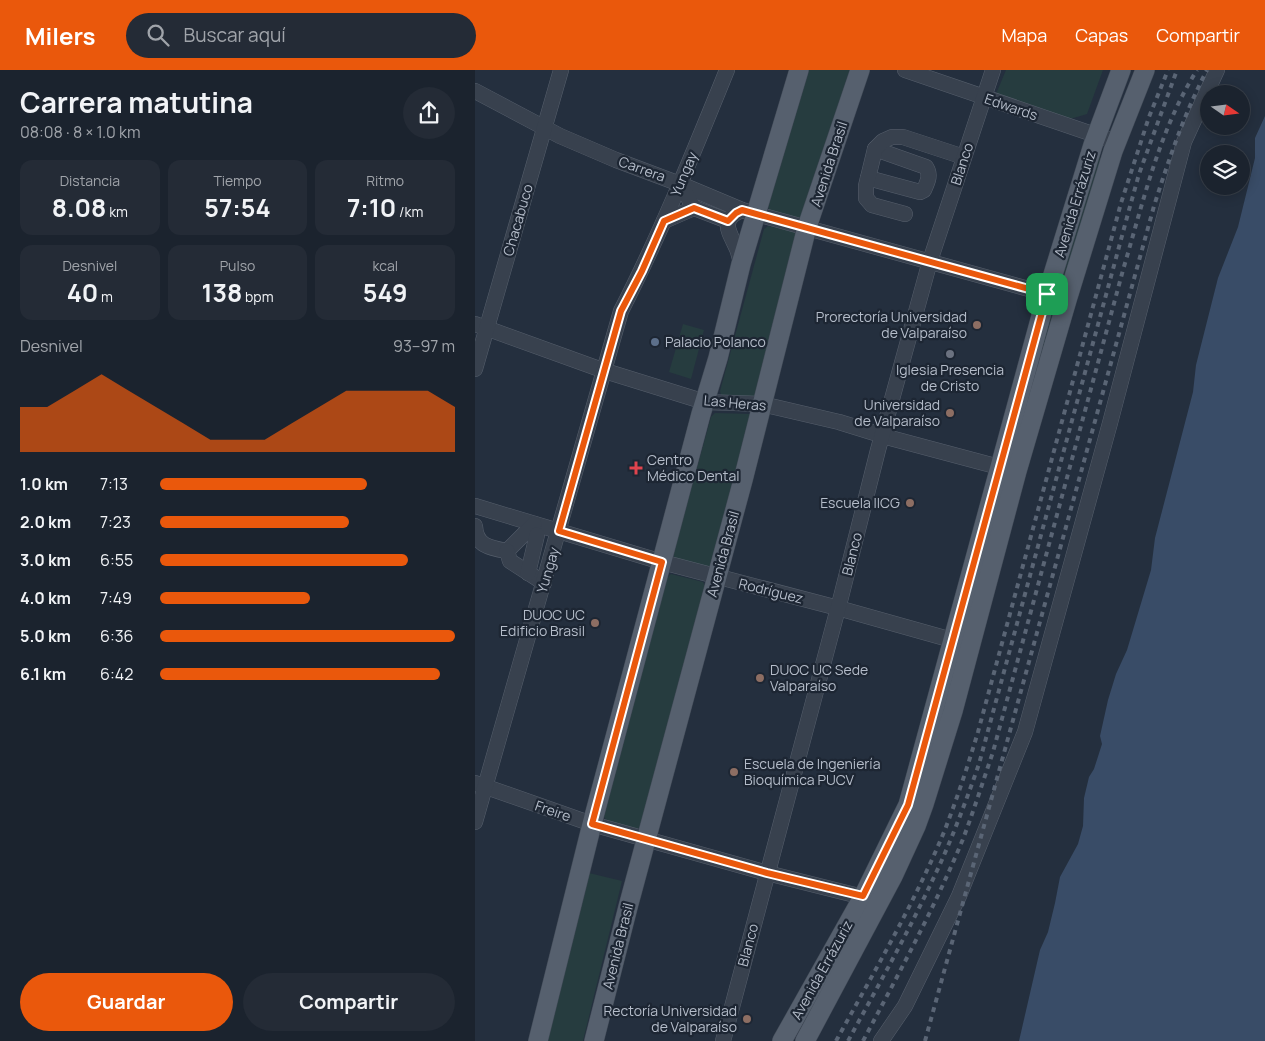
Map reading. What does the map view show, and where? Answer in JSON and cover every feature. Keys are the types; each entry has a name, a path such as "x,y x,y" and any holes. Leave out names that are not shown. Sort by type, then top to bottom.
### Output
{"main road":[{"path":"537,1041 592,824 741,264 749,212 799,70"},
{"name":"Avenida Brasil","path":"594,1041 646,839 743,480 807,227 859,70"},
{"name":"Avenida Errázuriz","path":"782,1041 863,896 908,805 1047,294 1096,136 1121,70"},
{"name":"Avenida Errázuriz","path":"805,1041 893,876 924,804 953,711 966,655 1022,452 1070,290 1116,142 1145,70"}],"street":[{"name":"Chacabuco","path":"475,369 481,326 561,70"},
{"name":"Yungay","path":"475,822 480,785 544,583 621,311 642,271 664,221 727,70"},
{"name":"Edwards","path":"905,70 1116,142"},
{"name":"Blanco","path":"723,1041 839,608 882,436 930,261 993,70"},
{"path":"881,1041 905,1006 959,896 1025,732 1184,142 1217,70"},
{"name":"Carrera","path":"475,91 544,129 616,160 749,212 1047,294"},
{"path":"905,214 872,204 866,198 865,186 875,149 883,141 892,137 903,137 964,157"},
{"path":"868,178 920,192 924,190 929,178 926,166 875,149"},
{"path":"680,184 694,208 728,221"},
{"path":"664,221 694,208"},
{"path":"741,264 737,249 727,229 728,221 736,213 749,212"},
{"name":"Las Heras","path":"481,326 605,371 705,402 761,404 839,422 882,436 999,467"},
{"name":"Rodríguez","path":"476,511 557,537 839,608 952,640"},
{"path":"475,526 478,544 507,551"},
{"path":"533,530 507,551 509,562 544,583"},
{"path":"529,573 533,530"},
{"name":"Freire","path":"480,785 592,824 767,873 863,896"}],"green space":[{"path":"809,70 850,70 803,218 770,213 768,207"},
{"path":"1006,70 1103,70 1087,114 1070,119 996,94"},
{"path":"1097,157 1102,158 1000,497 1063,267"},
{"path":"768,226 796,232 801,241 754,398 721,395 720,391 764,229"},
{"path":"683,324 704,330 691,379 669,372"},
{"path":"715,413 750,414 714,562 709,568 675,559 673,554 711,417"},
{"path":"671,574 703,582 707,590 641,827 635,830 608,822 604,817 667,578"},
{"path":"589,873 622,881 583,1041 546,1041"}],"water":[{"path":"1265,116 1265,1041 1019,1041 1040,950 1048,932 1060,877 1078,844 1083,826 1084,798 1089,777 1094,769 1102,744 1100,736 1108,700 1116,674 1127,650 1151,570 1155,538 1193,392 1196,365 1218,278 1238,227 1246,195 1250,195 1250,178 1255,158 1255,138"}],"railway":[{"path":"836,1041 920,885 958,795 978,732 1121,203 1149,117 1168,70"},
{"path":"848,1041 904,938 935,875 959,820 979,764 1139,174 1177,70"},
{"path":"863,1041 940,891 975,806 993,752 1145,193 1172,117 1197,70"},
{"path":"925,1041 1154,206 1184,120 1207,70"}],"place":[{"name":"Prorectoría Universidad de Valparaíso","path":"977,325"},
{"name":"Palacio Polanco","path":"655,342"},
{"name":"Iglesia Presencia de Cristo","path":"950,354"},
{"name":"Universidad de Valparaíso","path":"950,413"},
{"name":"Centro Médico Dental","path":"636,468"},
{"name":"Escuela IICG","path":"910,503"},
{"name":"DUOC UC Edificio Brasil","path":"595,623"},
{"name":"DUOC UC Sede Valparaíso","path":"760,678"},
{"name":"Escuela de Ingeniería Bioquímica PUCV","path":"734,772"},
{"name":"Rectoría Universidad de Valparaíso","path":"747,1019"}],"route":[{"path":"694,208 728,221 742,210 1047,294 908,805 863,896 767,873 592,824 662,562 559,531 621,311 642,271 664,221 694,208"}]}
